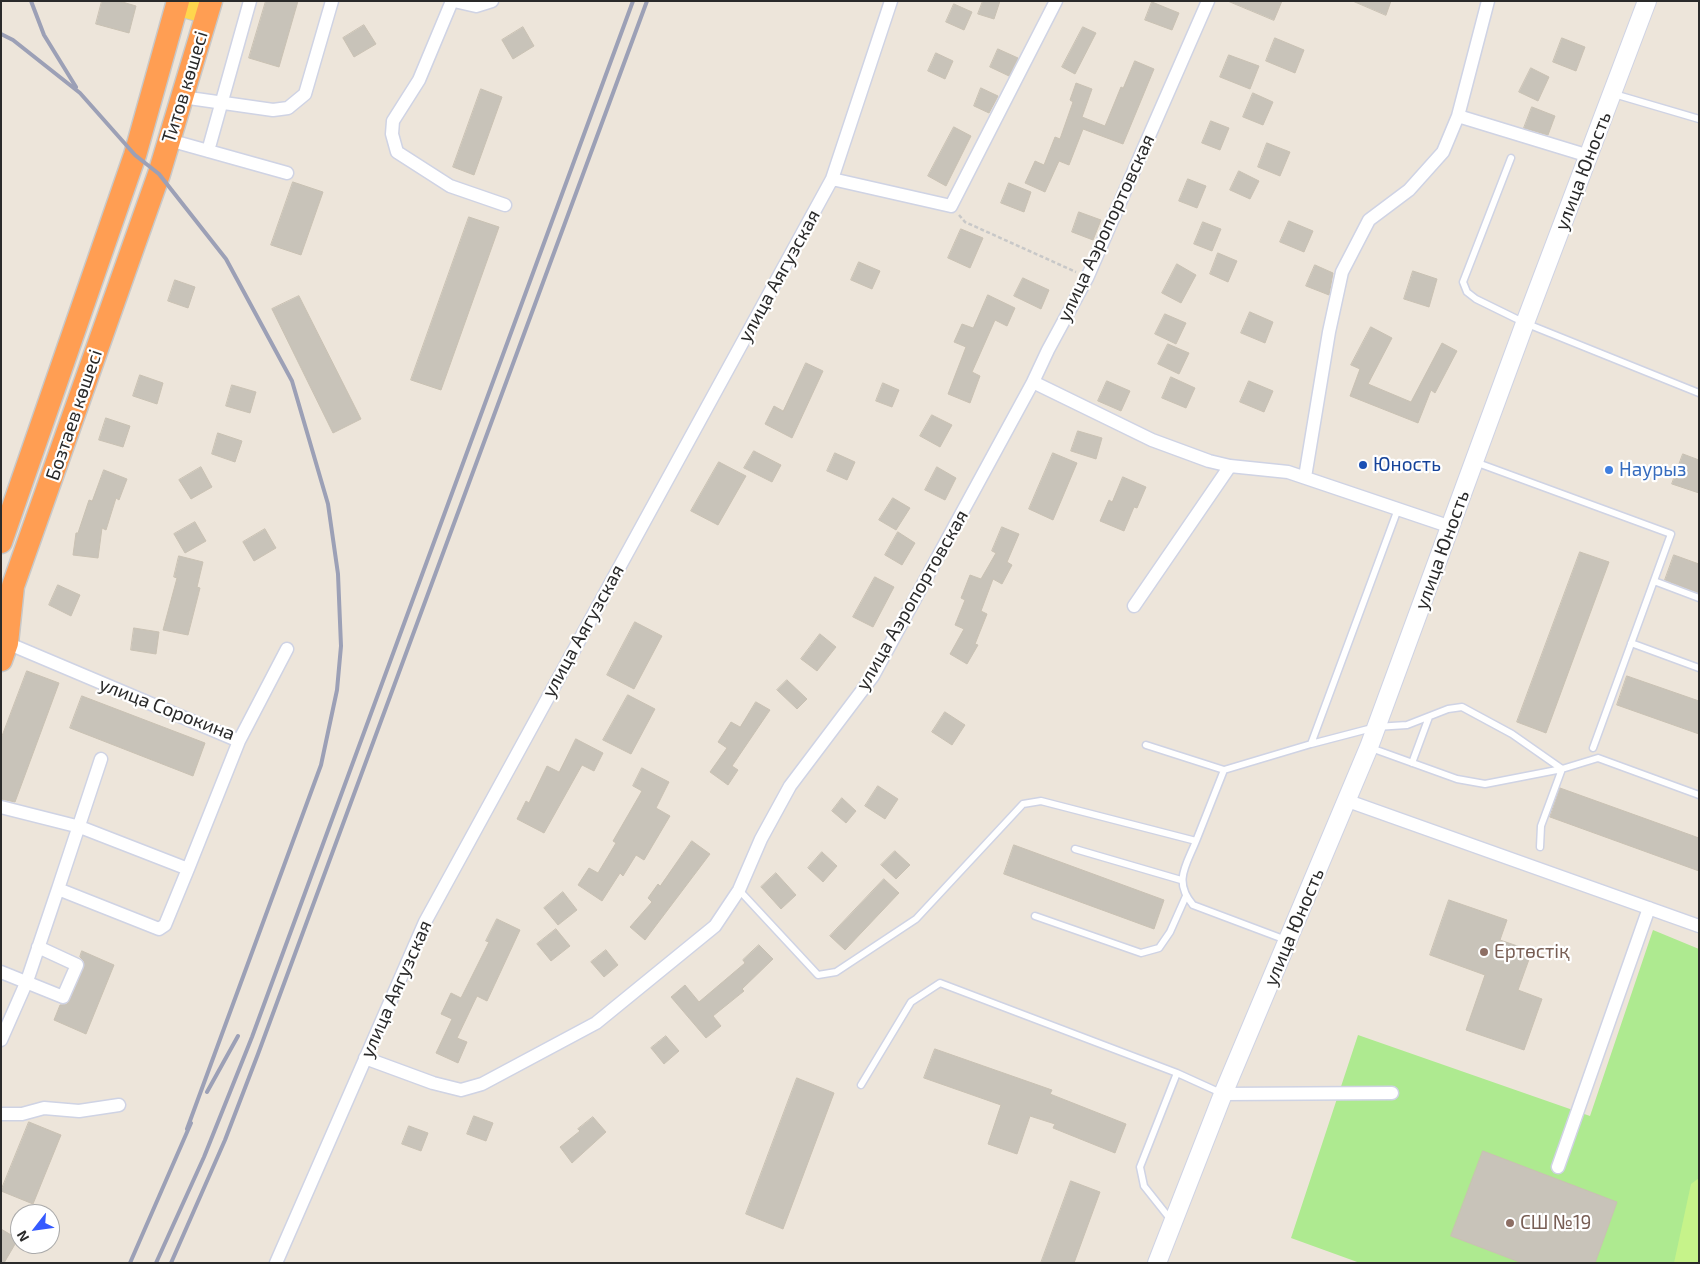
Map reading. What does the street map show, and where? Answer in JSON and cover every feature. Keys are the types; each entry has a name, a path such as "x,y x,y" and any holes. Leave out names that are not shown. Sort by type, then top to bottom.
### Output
{"highway":[{"name":"Титов көшесі","path":"135,155 178,4"},
{"name":"Титов көшесі","path":"159,174 209,7"},
{"name":"Бозтаев көшесі","path":"1,542 135,155"},
{"name":"Бозтаев көшесі","path":"3,648 14,586 159,174"}],"main road":[{"path":"178,4 209,7"}],"street":[{"path":"208,152 250,1"},
{"path":"182,97 222,101 272,110 288,108 305,94 332,1"},
{"path":"492,1 476,6 453,1 419,80 403,101 393,120 392,134 397,152 450,186 505,205"},
{"name":"улица Аягузская","path":"276,1263 425,922 832,178 891,1"},
{"path":"832,178 951,206 1056,1"},
{"name":"улица Аэропортовская","path":"365,1058 434,1083 461,1090 482,1084 596,1023 715,926 739,890 761,839 790,786 873,676 1033,382 1087,278 1208,1"},
{"path":"1305,477 1329,332 1342,272 1369,220 1409,190 1443,152 1458,116 1488,1"},
{"name":"улица Юность","path":"1157,1263 1172,1221 1224,1094 1369,747 1646,1"},
{"path":"1458,116 1589,156"},
{"path":"169,140 287,173"},
{"path":"1033,382 1152,440 1230,466 1288,472 1451,527"},
{"path":"1134,606 1230,466"},
{"name":"улица Сорокина","path":"3,648 239,742 287,648"},
{"path":"58,889 159,929 165,925 239,742"},
{"path":"1,1040 26,981 80,827 101,759"},
{"path":"1348,801 1699,926"},
{"path":"1,806 80,827 188,869"},
{"path":"1558,1167 1649,908"},
{"path":"1,972 63,997 77,965 38,947"},
{"path":"1224,1094 1392,1093"},
{"path":"1,1114 22,1114 44,1108 79,1111 119,1105"}],"lane":[{"path":"1613,94 1699,118"},
{"path":"1511,158 1463,282 1467,292 1476,300 1525,323 1699,393"},
{"path":"1475,462 1671,534 1592,748"},
{"path":"1311,744 1398,509"},
{"path":"1654,581 1699,598"},
{"path":"1631,643 1699,668"},
{"path":"1146,745 1224,770 1376,727 1407,725 1448,709 1462,708 1512,734 1562,769"},
{"path":"1412,763 1429,717"},
{"path":"1369,747 1458,779 1480,783 1562,769 1598,758 1699,795"},
{"path":"1540,847 1542,826 1562,769"},
{"path":"1224,770 1181,880 1186,896 1194,905 1287,941"},
{"path":"739,890 818,975 836,972 916,919 1023,804 1041,801 1196,841"},
{"path":"1075,849 1181,880"},
{"path":"1035,916 1141,953 1159,948 1170,932 1186,896"},
{"path":"861,1085 911,1002 940,983 1177,1073 1224,1094"},
{"path":"1172,1221 1144,1186 1140,1168 1177,1073"}],"path":[{"path":"951,206 965,222 1087,278"}],"green space":[{"path":"1653,930 1699,949 1699,1263 1360,1263 1291,1238 1358,1035 1590,1116"},
{"path":"1699,1178 1699,1263 1674,1263 1691,1184"}],"building":[{"path":"102,1 119,1 136,6 129,33 96,24"},
{"path":"266,1 298,1 279,67 249,58"},
{"path":"983,1 1000,1 994,19 978,14"},
{"path":"1228,1 1282,1 1274,20"},
{"path":"1353,1 1391,1 1386,15"},
{"path":"1152,2 1179,13 1172,30 1145,20"},
{"path":"954,4 972,12 964,30 946,22"},
{"path":"364,25 376,44 354,57 343,38"},
{"path":"523,27 534,46 513,59 502,40"},
{"path":"1083,27 1096,33 1075,74 1062,67"},
{"path":"1275,38 1304,50 1295,73 1266,61"},
{"path":"1562,38 1585,47 1576,71 1553,62"},
{"path":"998,49 1018,58 1009,76 990,67"},
{"path":"936,53 953,61 945,79 928,71"},
{"path":"1229,55 1259,66 1250,89 1220,77"},
{"path":"1135,61 1154,69 1123,144 1083,129 1069,165 1059,161 1045,192 1025,183 1035,161 1044,165 1055,137 1060,139 1073,102 1070,100 1076,83 1092,89 1082,117 1105,126 1121,87 1123,88"},
{"path":"1531,68 1549,77 1538,101 1519,92"},
{"path":"981,88 998,96 989,113 974,106"},
{"path":"481,89 502,97 474,175 453,167"},
{"path":"1253,93 1273,102 1263,125 1243,117"},
{"path":"1532,107 1555,116 1548,135 1524,128"},
{"path":"1211,121 1229,128 1220,150 1202,143"},
{"path":"954,127 971,136 946,186 928,176"},
{"path":"1267,143 1290,152 1280,176 1258,167"},
{"path":"1239,171 1259,181 1250,199 1230,190"},
{"path":"1188,179 1206,186 1197,208 1179,201"},
{"path":"293,182 323,192 301,255 271,245"},
{"path":"1009,183 1031,192 1024,212 1001,203"},
{"path":"1079,212 1101,220 1093,240 1072,232"},
{"path":"469,217 499,227 441,390 411,380"},
{"path":"1289,221 1313,231 1304,252 1280,242"},
{"path":"1203,222 1221,229 1212,251 1194,244"},
{"path":"961,229 983,238 970,268 948,258"},
{"path":"1218,253 1237,261 1228,282 1210,274"},
{"path":"859,262 880,271 872,289 851,280"},
{"path":"1177,264 1196,275 1181,303 1162,293"},
{"path":"1315,265 1333,273 1329,295 1306,286"},
{"path":"1413,271 1437,279 1429,307 1404,299"},
{"path":"1023,278 1049,290 1041,309 1014,296"},
{"path":"175,280 195,287 188,308 168,301"},
{"path":"988,295 1015,308 1007,326 995,320 972,372 980,376 970,403 948,394 966,347 954,342 962,324 973,328"},
{"path":"299,296 361,419 333,433 272,309"},
{"path":"1250,312 1273,322 1265,343 1241,333"},
{"path":"1165,314 1186,323 1176,344 1155,334"},
{"path":"1371,327 1392,338 1368,384 1411,402 1442,343 1457,351 1435,393 1431,390 1418,423 1350,396 1360,369 1351,365"},
{"path":"1168,344 1189,353 1179,374 1158,364"},
{"path":"806,363 823,371 792,438 765,424 774,406 783,411"},
{"path":"140,375 163,383 157,404 133,396"},
{"path":"1171,377 1195,388 1186,408 1162,398"},
{"path":"1107,381 1130,391 1121,411 1098,401"},
{"path":"1249,381 1273,391 1264,412 1240,402"},
{"path":"883,383 899,390 892,407 876,401"},
{"path":"232,385 256,392 250,413 226,406"},
{"path":"932,415 952,425 940,447 920,436"},
{"path":"106,418 130,426 123,447 99,440"},
{"path":"1078,431 1102,438 1096,459 1071,451"},
{"path":"218,433 242,441 235,462 212,454"},
{"path":"754,451 781,465 772,482 744,468"},
{"path":"835,453 855,462 847,480 827,471"},
{"path":"1053,453 1077,463 1053,520 1029,509"},
{"path":"1683,454 1699,460 1699,493 1672,484"},
{"path":"719,462 746,476 718,525 691,511"},
{"path":"201,467 212,487 191,499 179,480"},
{"path":"937,467 956,478 945,500 925,490"},
{"path":"104,470 127,479 119,500 116,498 106,530 102,528 98,558 73,555 76,533 78,533 89,500 92,501"},
{"path":"1123,477 1146,487 1137,508 1134,507 1124,531 1100,521 1109,500 1112,502"},
{"path":"893,498 910,508 896,530 879,520"},
{"path":"195,522 206,541 185,553 174,534"},
{"path":"1002,527 1019,534 1007,562 1012,565 1002,584 993,579 981,611 987,614 975,644 978,645 967,664 950,654 964,629 955,625 965,600 961,598 970,575 981,579 996,553 992,551"},
{"path":"265,529 276,548 254,561 243,542"},
{"path":"898,532 915,543 902,565 885,555"},
{"path":"1580,552 1609,562 1546,733 1517,722"},
{"path":"1674,555 1699,564 1699,593 1665,580"},
{"path":"179,556 203,562 197,587 200,588 188,635 163,630 177,578 174,577"},
{"path":"875,577 894,587 873,627 853,617"},
{"path":"58,585 80,595 71,616 49,605"},
{"path":"635,622 662,636 634,689 607,675"},
{"path":"134,628 159,632 156,654 131,650"},
{"path":"820,634 836,647 817,671 801,659"},
{"path":"27,671 59,683 15,802 1,799 1,739"},
{"path":"1627,676 1699,701 1699,734 1617,705"},
{"path":"787,680 807,699 797,709 777,690"},
{"path":"628,695 655,709 631,754 603,740"},
{"path":"82,696 205,743 193,776 70,728"},
{"path":"756,702 770,710 732,766 738,770 728,785 710,772 727,748 718,742 731,722 740,727"},
{"path":"945,712 965,725 952,745 932,732"},
{"path":"576,739 603,753 594,771 582,765 544,833 517,819 526,801 529,803 547,766 559,772"},
{"path":"642,768 669,782 656,808 670,816 644,860 636,855 623,876 620,873 602,901 578,885 589,868 598,873 616,843 613,841 642,791 633,786"},
{"path":"878,786 898,799 885,819 865,806"},
{"path":"1560,788 1699,838 1699,871 1550,817"},
{"path":"842,798 856,811 846,823 832,811"},
{"path":"692,841 710,854 645,940 630,927 652,902 648,898 658,884 660,886"},
{"path":"1014,845 1164,900 1154,929 1004,874"},
{"path":"895,851 910,865 896,879 881,865"},
{"path":"822,852 837,866 823,882 808,868"},
{"path":"776,873 796,895 781,909 761,887"},
{"path":"884,879 899,893 845,950 830,936"},
{"path":"563,892 577,910 558,925 544,908"},
{"path":"1449,900 1507,920 1500,940 1532,951 1518,990 1542,999 1524,1050 1466,1030 1485,975 1430,955"},
{"path":"497,919 520,930 487,1001 477,996 457,1038 467,1042 458,1063 436,1053 452,1019 441,1014 451,993 461,998 489,942 486,941"},
{"path":"556,929 570,946 551,961 537,944"},
{"path":"759,945 773,959 742,989 744,991 713,1016 721,1026 706,1038 671,997 685,985 699,1002 745,963 743,960"},
{"path":"606,950 618,965 604,977 591,962"},
{"path":"82,951 114,965 86,1034 54,1020 60,1005 67,1004 70,1000 84,968 84,961 80,957"},
{"path":"666,1036 679,1051 664,1064 651,1048"},
{"path":"935,1049 1052,1090 1050,1094 1126,1124 1115,1153 1053,1128 1055,1124 1030,1116 1017,1154 988,1144 1001,1105 924,1078"},
{"path":"797,1078 834,1093 783,1229 746,1214"},
{"path":"474,1116 493,1123 486,1141 467,1134"},
{"path":"593,1117 606,1132 572,1163 560,1147 580,1131 578,1129"},
{"path":"29,1122 61,1135 33,1204 1,1191"},
{"path":"409,1126 428,1133 421,1151 402,1144"},
{"path":"1483,1151 1617,1202 1595,1263 1522,1263 1451,1236"},
{"path":"1071,1181 1100,1192 1074,1263 1041,1263"},
{"path":"1,1229 10,1234 10,1253 4,1263 1,1263"}],"railway":[{"path":"31,1 44,35 76,87"},
{"path":"156,1263 204,1157 252,1037 633,1"},
{"path":"171,1263 225,1140 258,1054 647,1"},
{"path":"1,34 13,40 80,93 135,155 159,174 226,259 292,381 328,504 338,574 341,646 337,690 321,765 187,1129"},
{"path":"207,1092 238,1036"},
{"path":"130,1263 191,1123"}],"place":[{"name":"Юность","path":"1363,465"},
{"name":"Наурыз","path":"1609,470"},
{"name":"Ертөстіқ","path":"1484,952"},
{"name":"СШ №19","path":"1510,1223"}]}
